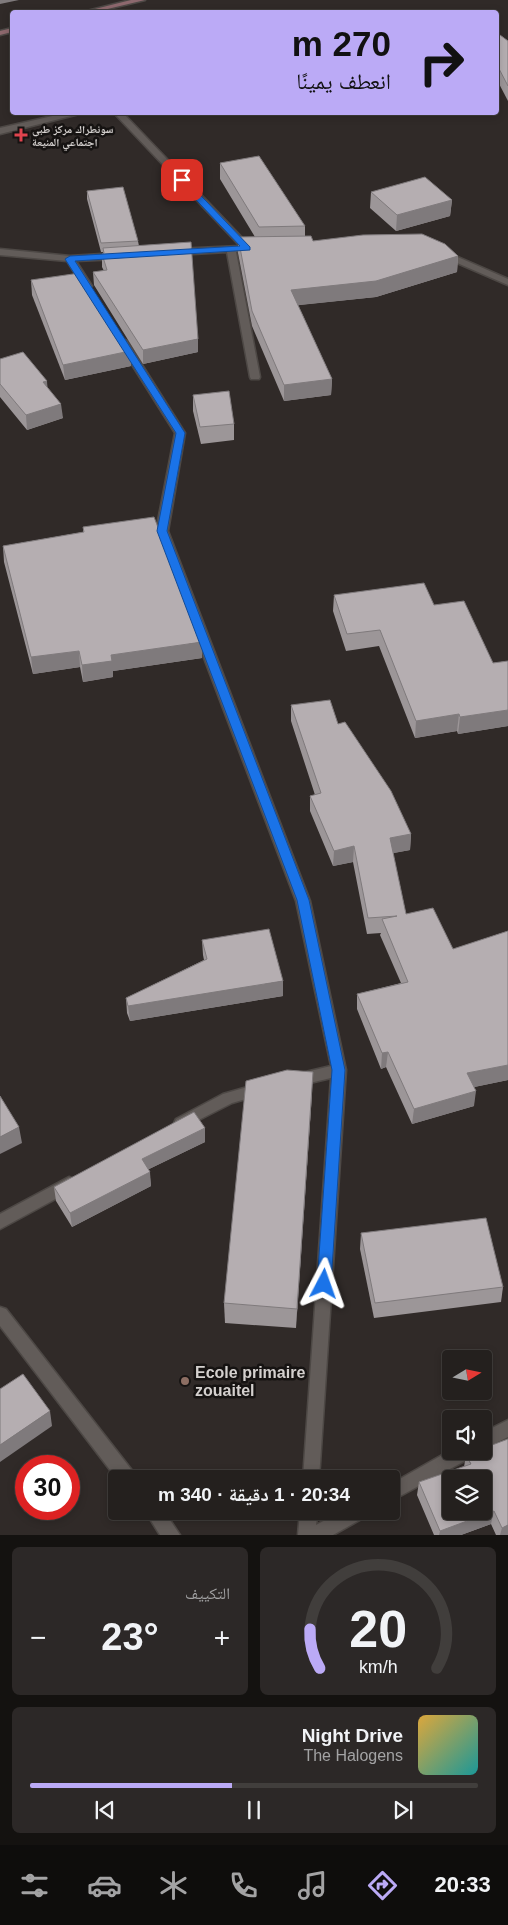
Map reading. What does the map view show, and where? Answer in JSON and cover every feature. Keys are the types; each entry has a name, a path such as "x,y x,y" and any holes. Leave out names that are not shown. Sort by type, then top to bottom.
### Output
{"street":[{"path":"96,10 141,0"},
{"path":"0,131 69,115"},
{"path":"120,115 247,248"},
{"path":"164,253 231,248 266,248"},
{"path":"231,248 255,378"},
{"path":"431,249 508,282"},
{"path":"0,251 70,259 126,255"},
{"path":"70,259 96,300"},
{"path":"117,334 180,433 162,531 303,900 338,1070 312,1470"},
{"path":"167,1131 228,1098 338,1070"},
{"path":"0,1222 79,1179"},
{"path":"0,1314 121,1470"},
{"path":"492,1437 508,1428"},
{"path":"400,1488 450,1460"},
{"path":"160,1520 172,1535"},
{"path":"307,1535 308,1520"},
{"path":"316,1535 343,1520"}],"building":[{"path":"499,34 508,41 508,86 499,69"},
{"path":"259,156 305,226 259,227 220,163"},
{"path":"425,177 452,200 397,215 371,192"},
{"path":"123,187 138,241 101,243 87,191"},
{"path":"422,234 445,244 458,256 376,281 291,290 332,379 284,385 252,311 238,237 311,236 313,241 363,235"},
{"path":"191,242 198,339 143,350 93,272 107,270 102,254 104,253 103,248"},
{"path":"80,273 130,351 63,365 31,280"},
{"path":"23,352 47,381 43,382 61,404 26,415 0,384 0,359"},
{"path":"229,391 234,424 200,427 193,395"},
{"path":"154,517 202,642 111,655 112,661 82,665 79,651 31,657 3,546 84,532 83,527"},
{"path":"424,583 434,605 464,601 493,663 508,661 508,710 460,717 459,714 416,721 380,630 347,634 334,595"},
{"path":"330,700 338,724 345,722 391,791 411,834 390,838 406,914 433,908 453,949 508,931 508,1065 467,1073 476,1091 414,1109 388,1052 382,1053 357,994 408,982 382,919 397,916 368,918 354,846 334,851 310,796 321,793 291,705"},
{"path":"269,929 283,981 128,1006 126,998 207,959 202,940"},
{"path":"287,1070 313,1072 297,1309 224,1303 246,1081"},
{"path":"0,1096 19,1127 0,1137"},
{"path":"194,1112 205,1128 142,1159 150,1172 70,1213 54,1187"},
{"path":"486,1218 503,1287 375,1303 361,1233"},
{"path":"23,1374 50,1411 0,1445 0,1389"},
{"path":"508,1439 508,1525 502,1528 494,1511 492,1512 492,1470 454,1470 471,1464 469,1460 492,1460 492,1445"},
{"path":"442,1474 442,1520 470,1520 440,1531 419,1482"}],"place":[{"name":"سونطراك مركز طبي اجتماعي المنيعة","path":"21,135"},
{"name":"Ecole primaire zouaitel","path":"185,1381"}],"route":[{"path":"182,180 247,248 70,259 180,433 162,531 303,900 338,1070 324,1284"}]}
